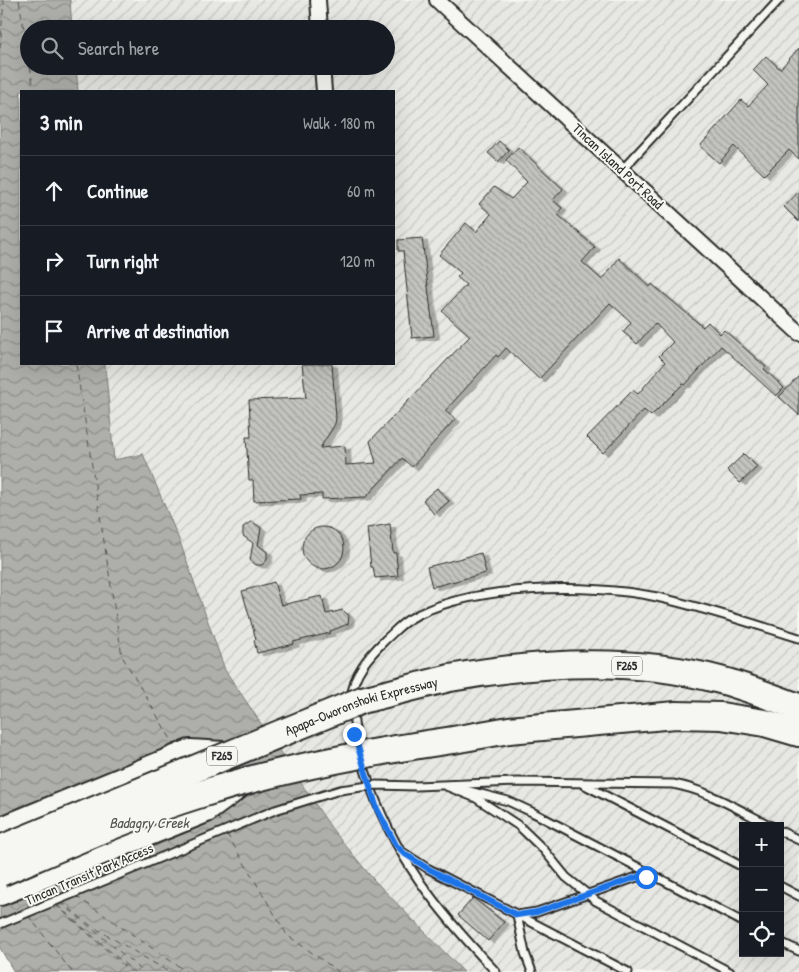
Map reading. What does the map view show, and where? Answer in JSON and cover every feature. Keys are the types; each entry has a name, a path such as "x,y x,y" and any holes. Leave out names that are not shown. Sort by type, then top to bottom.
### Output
{"highway":[{"name":"Apapa-Oworonshoki Expressway","path":"0,849 224,755 362,700 450,678 504,668 543,664 649,667 721,680 799,707"},
{"path":"769,697 799,694"},
{"name":"F265","path":"0,873 200,794 241,782 361,754 509,730 676,715 721,716 766,723 799,733"},
{"path":"0,831 190,753 224,755"},
{"path":"0,892 206,809 241,782"}],"street":[{"path":"318,0 319,20"},
{"name":"Tincan Island Port Road","path":"437,0 799,333"},
{"path":"323,75 324,90"}],"lane":[{"path":"622,170 779,0"},
{"path":"496,972 436,907 396,845 377,809 354,734 352,692 356,679 370,655 407,620 460,600 558,589 616,592 656,597 799,638"},
{"name":"Tincan Transit Park Access","path":"0,924 275,810 340,790 376,785 416,786 518,782 673,784 692,787 763,822"},
{"path":"582,784 739,865"},
{"path":"444,785 508,801 739,920"},
{"path":"444,785 476,798 519,826 544,850 566,878 612,912 730,972"},
{"path":"784,832 799,840"},
{"path":"396,845 405,854 427,868 628,972"},
{"path":"517,915 537,912 637,877 659,878"},
{"path":"784,888 799,896"},
{"path":"517,915 525,953 532,972"},
{"path":"784,944 799,951"}],"shaded area":[{"path":"70,0 799,0 799,972 464,972 373,879 332,829 225,670 180,542 143,454 114,461 105,365 395,365 395,90 78,90 77,75 395,75 395,20 71,20"}],"water":[{"name":"Badagry Creek","path":"0,0 70,0 71,20 20,20 20,75 77,75 78,90 20,90 20,365 105,365 114,460 143,454 180,542 225,670 332,829 373,879 464,972 14,972 0,948"}],"building":[{"path":"799,48 799,159 789,150 764,175 734,146 719,163 700,146 741,100 748,106 768,85 753,70 766,56 780,69"},
{"path":"499,141 509,150 498,162 488,153"},
{"path":"518,147 563,189 553,200 562,208 557,214 595,247 582,262 602,280 619,258 650,287 652,284 703,327 708,322 720,334 724,330 766,367 764,369 784,388 776,396 721,346 685,385 683,384 651,416 644,410 603,453 587,437 633,390 638,394 665,362 659,356 673,342 655,323 637,344 623,332 631,322 610,303 539,379 506,348 498,357 496,355 445,411 455,419 412,467 402,458 366,497 322,499 322,494 300,495 301,499 254,501 253,480 249,480 246,437 251,437 249,400 306,398 302,365 332,365 336,418 335,424 320,448 345,446 346,465 376,463 370,441 470,336 442,311 466,285 457,277 461,273 439,255 466,223 476,232 491,214 479,204 494,187 511,199 527,182 506,160"},
{"path":"799,191 799,222 784,207"},
{"path":"422,238 434,336 412,338 403,251 398,251 398,240"},
{"path":"799,376 799,415 779,397"},
{"path":"744,454 757,467 740,483 727,470"},
{"path":"437,488 449,501 434,514 423,500"},
{"path":"252,521 261,528 258,545 267,552 267,560 262,565 256,565 250,560 253,543 243,536 243,527"},
{"path":"390,524 393,553 396,553 398,576 375,578 373,567 371,567 367,528"},
{"path":"323,527 338,533 344,548 338,563 323,569 308,563 302,548 308,533"},
{"path":"481,553 486,573 432,587 427,567"},
{"path":"274,582 281,605 322,596 326,614 343,610 349,616 348,624 330,631 330,633 257,653 254,640 256,639 242,591"},
{"path":"473,898 504,922 488,941 458,915"}],"ferry route":[{"path":"0,48 4,0"},
{"path":"19,0 22,20"},
{"path":"31,75 34,90"},
{"path":"76,365 122,656 175,746"},
{"path":"217,816 224,828"},
{"path":"227,834 287,935 339,972"},
{"path":"58,883 71,892"},
{"path":"43,888 55,898"},
{"path":"46,888 56,897"},
{"path":"38,889 50,900"},
{"path":"40,890 52,900"},
{"path":"76,896 187,972"},
{"path":"15,900 24,910"},
{"path":"61,901 90,925 169,972"},
{"path":"60,902 144,972"},
{"path":"55,904 131,972"},
{"path":"57,905 134,972"},
{"path":"28,915 72,972"}],"route":[{"path":"354,734 377,809 396,845 405,854 427,868 517,915 537,912 637,877 646,877"}]}
